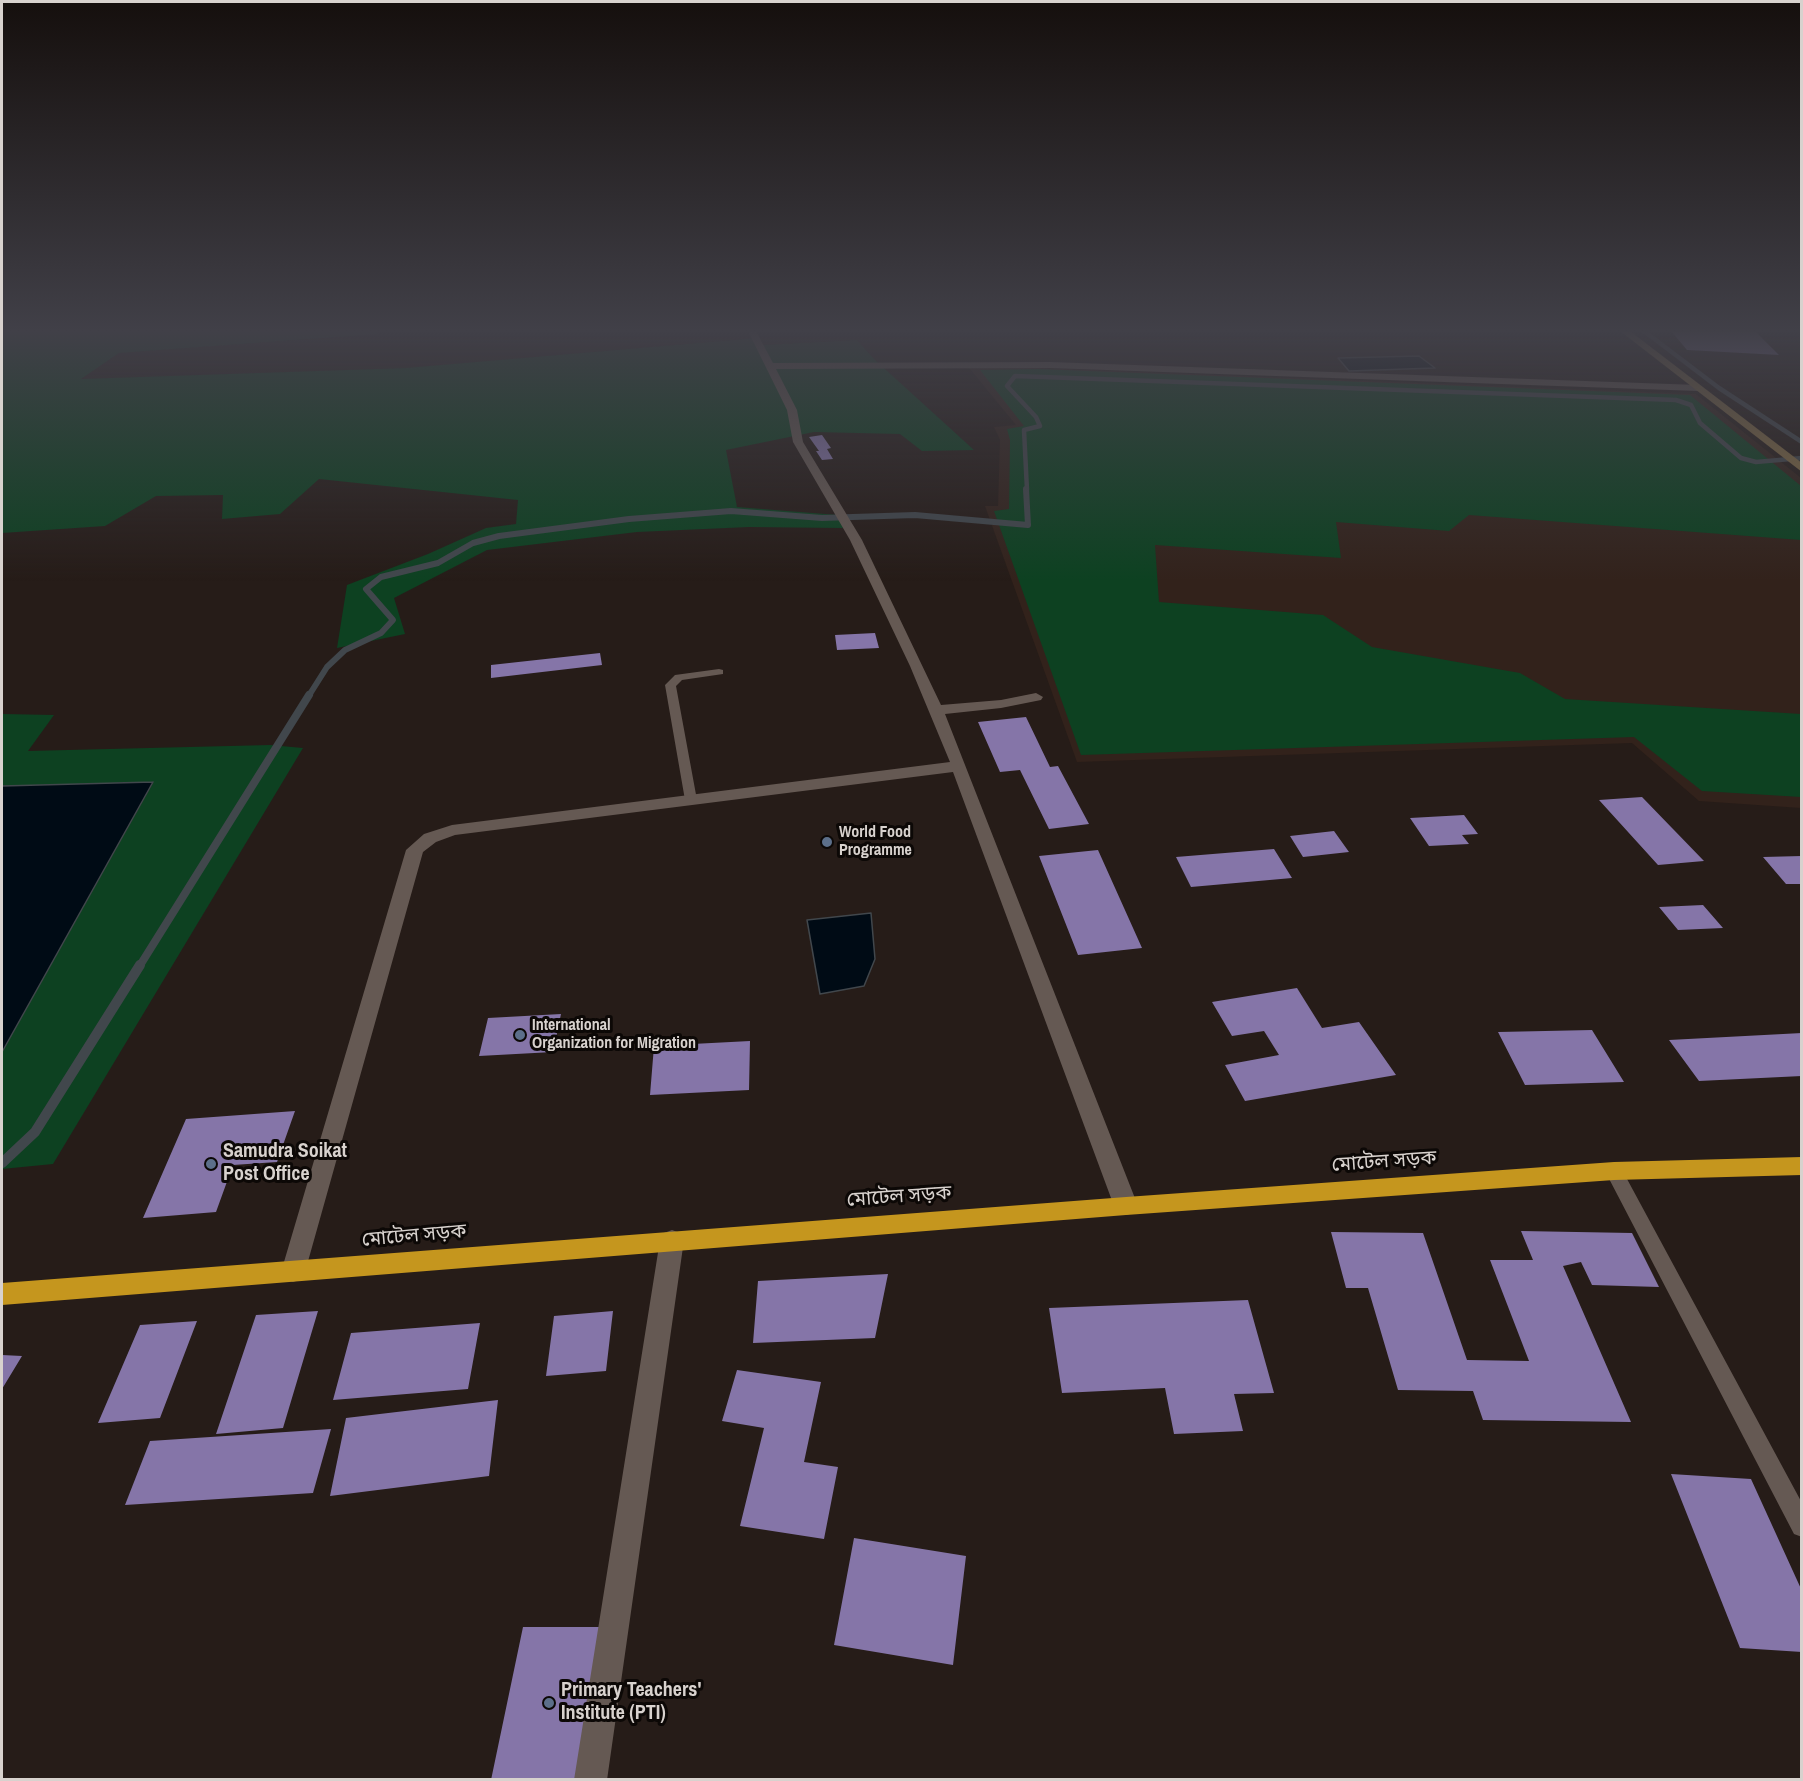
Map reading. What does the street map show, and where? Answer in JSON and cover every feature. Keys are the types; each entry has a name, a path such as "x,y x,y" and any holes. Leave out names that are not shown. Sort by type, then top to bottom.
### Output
{"highway":[{"name":"মোটেল সড়ক","path":"2,1294 672,1240 1614,1171 1802,1166"}],"street":[{"path":"793,414 798,442 856,540 936,710 1126,1206"},
{"path":"1731,414 1800,468"},
{"path":"936,710 1001,704 1036,696"},
{"path":"293,1272 416,850 430,838 453,830 959,766"},
{"path":"590,1779 672,1240"}],"lane":[{"path":"691,800 670,685 679,677 719,672"},
{"path":"1614,1171 1802,1526"}],"shaded area":[{"path":"1007,414 1721,414 1801,478 1801,808 1699,801 1632,743 1077,762 985,506 998,506 1000,440 994,427 1016,425"},
{"path":"153,782 2,1052 2,786"},
{"path":"871,913 875,959 864,986 820,994 807,920"}],"green space":[{"path":"2,414 935,414 974,450 922,451 900,434 814,432 726,450 737,507 838,515 843,528 749,527 637,532 487,550 394,598 405,634 337,648 347,585 428,554 486,528 516,524 518,500 319,479 280,514 222,519 223,495 156,496 105,526 2,533"},
{"path":"1015,414 1713,414 1801,486 1801,540 1469,515 1449,531 1336,522 1341,558 1155,545 1159,602 1323,615 1372,647 1520,673 1565,699 1801,714 1801,797 1702,791 1634,737 1081,755 994,511 1009,509 1010,440 1007,429 1024,426"},
{"path":"2,714 54,715 28,751 270,745 303,748 53,1164 2,1169 2,1052 153,783 2,786"}],"building":[{"path":"822,435 831,448 827,449 833,459 822,460 816,451 819,451 809,437"},
{"path":"875,633 879,648 837,650 835,635"},
{"path":"600,653 602,665 491,678 491,665"},
{"path":"1026,717 1050,767 1058,766 1089,824 1049,829 1020,770 1000,772 978,722"},
{"path":"1642,797 1704,861 1658,865 1599,800"},
{"path":"1464,815 1478,834 1462,835 1469,844 1429,846 1410,818"},
{"path":"1334,831 1349,852 1303,857 1290,836"},
{"path":"1274,849 1292,878 1191,887 1176,857"},
{"path":"1098,850 1142,948 1078,955 1039,856"},
{"path":"1802,856 1802,884 1786,884 1763,857"},
{"path":"1703,905 1723,928 1678,930 1659,907"},
{"path":"1297,988 1322,1028 1359,1022 1396,1075 1245,1101 1225,1065 1279,1055 1264,1031 1232,1036 1212,1002"},
{"name":"International Organization for Migration","path":"561,1014 553,1052 479,1056 488,1018"},
{"path":"1592,1030 1624,1082 1525,1085 1498,1032"},
{"path":"1802,1033 1802,1076 1699,1081 1669,1040"},
{"path":"750,1041 749,1090 650,1095 654,1046"},
{"name":"Samudra Soikat Post Office","path":"295,1111 277,1162 233,1165 216,1212 143,1218 186,1119"},
{"path":"1521,1231 1632,1233 1659,1287 1592,1285 1581,1262 1563,1266 1631,1422 1483,1420 1473,1391 1398,1390 1368,1288 1346,1288 1331,1232 1423,1233 1467,1360 1529,1361 1490,1260 1533,1260"},
{"path":"888,1274 875,1338 753,1343 758,1281"},
{"path":"1248,1300 1274,1393 1234,1394 1243,1431 1174,1434 1165,1388 1062,1393 1049,1308"},
{"path":"318,1311 283,1428 216,1434 256,1315"},
{"path":"613,1311 606,1371 546,1376 554,1316"},
{"path":"197,1321 160,1418 98,1423 140,1325"},
{"path":"480,1323 468,1389 333,1400 351,1333"},
{"path":"2,1355 22,1356 2,1389"},
{"path":"737,1370 821,1382 804,1462 838,1467 824,1539 740,1526 764,1428 722,1421"},
{"path":"498,1400 489,1476 330,1496 346,1418"},
{"path":"331,1429 313,1493 125,1505 150,1441"},
{"path":"1671,1474 1751,1479 1802,1591 1802,1652 1740,1648"},
{"path":"854,1538 966,1556 953,1665 834,1645"},
{"name":"Primary Teachers' Institute (PTI)","path":"523,1627 604,1627 579,1780 491,1780"}],"waterway":[{"path":"1027,490 1024,430 1040,426 1033,414"},
{"path":"1696,414 1700,423 1741,458 1756,462 1802,458"},
{"path":"1759,414 1802,442"},
{"path":"308,697 327,667 345,650 381,633 393,620 366,589 381,577 438,563 473,543 499,536 629,519 731,511 822,518 915,515 1028,525 1026,489"},
{"path":"139,967 309,695"},
{"path":"2,1163 35,1132 140,965"}],"place":[{"name":"World Food Programme","path":"827,842"},
{"name":"International Organization for Migration","path":"520,1035"},
{"name":"Samudra Soikat Post Office","path":"211,1164"},
{"name":"Primary Teachers' Institute (PTI)","path":"549,1703"}]}
